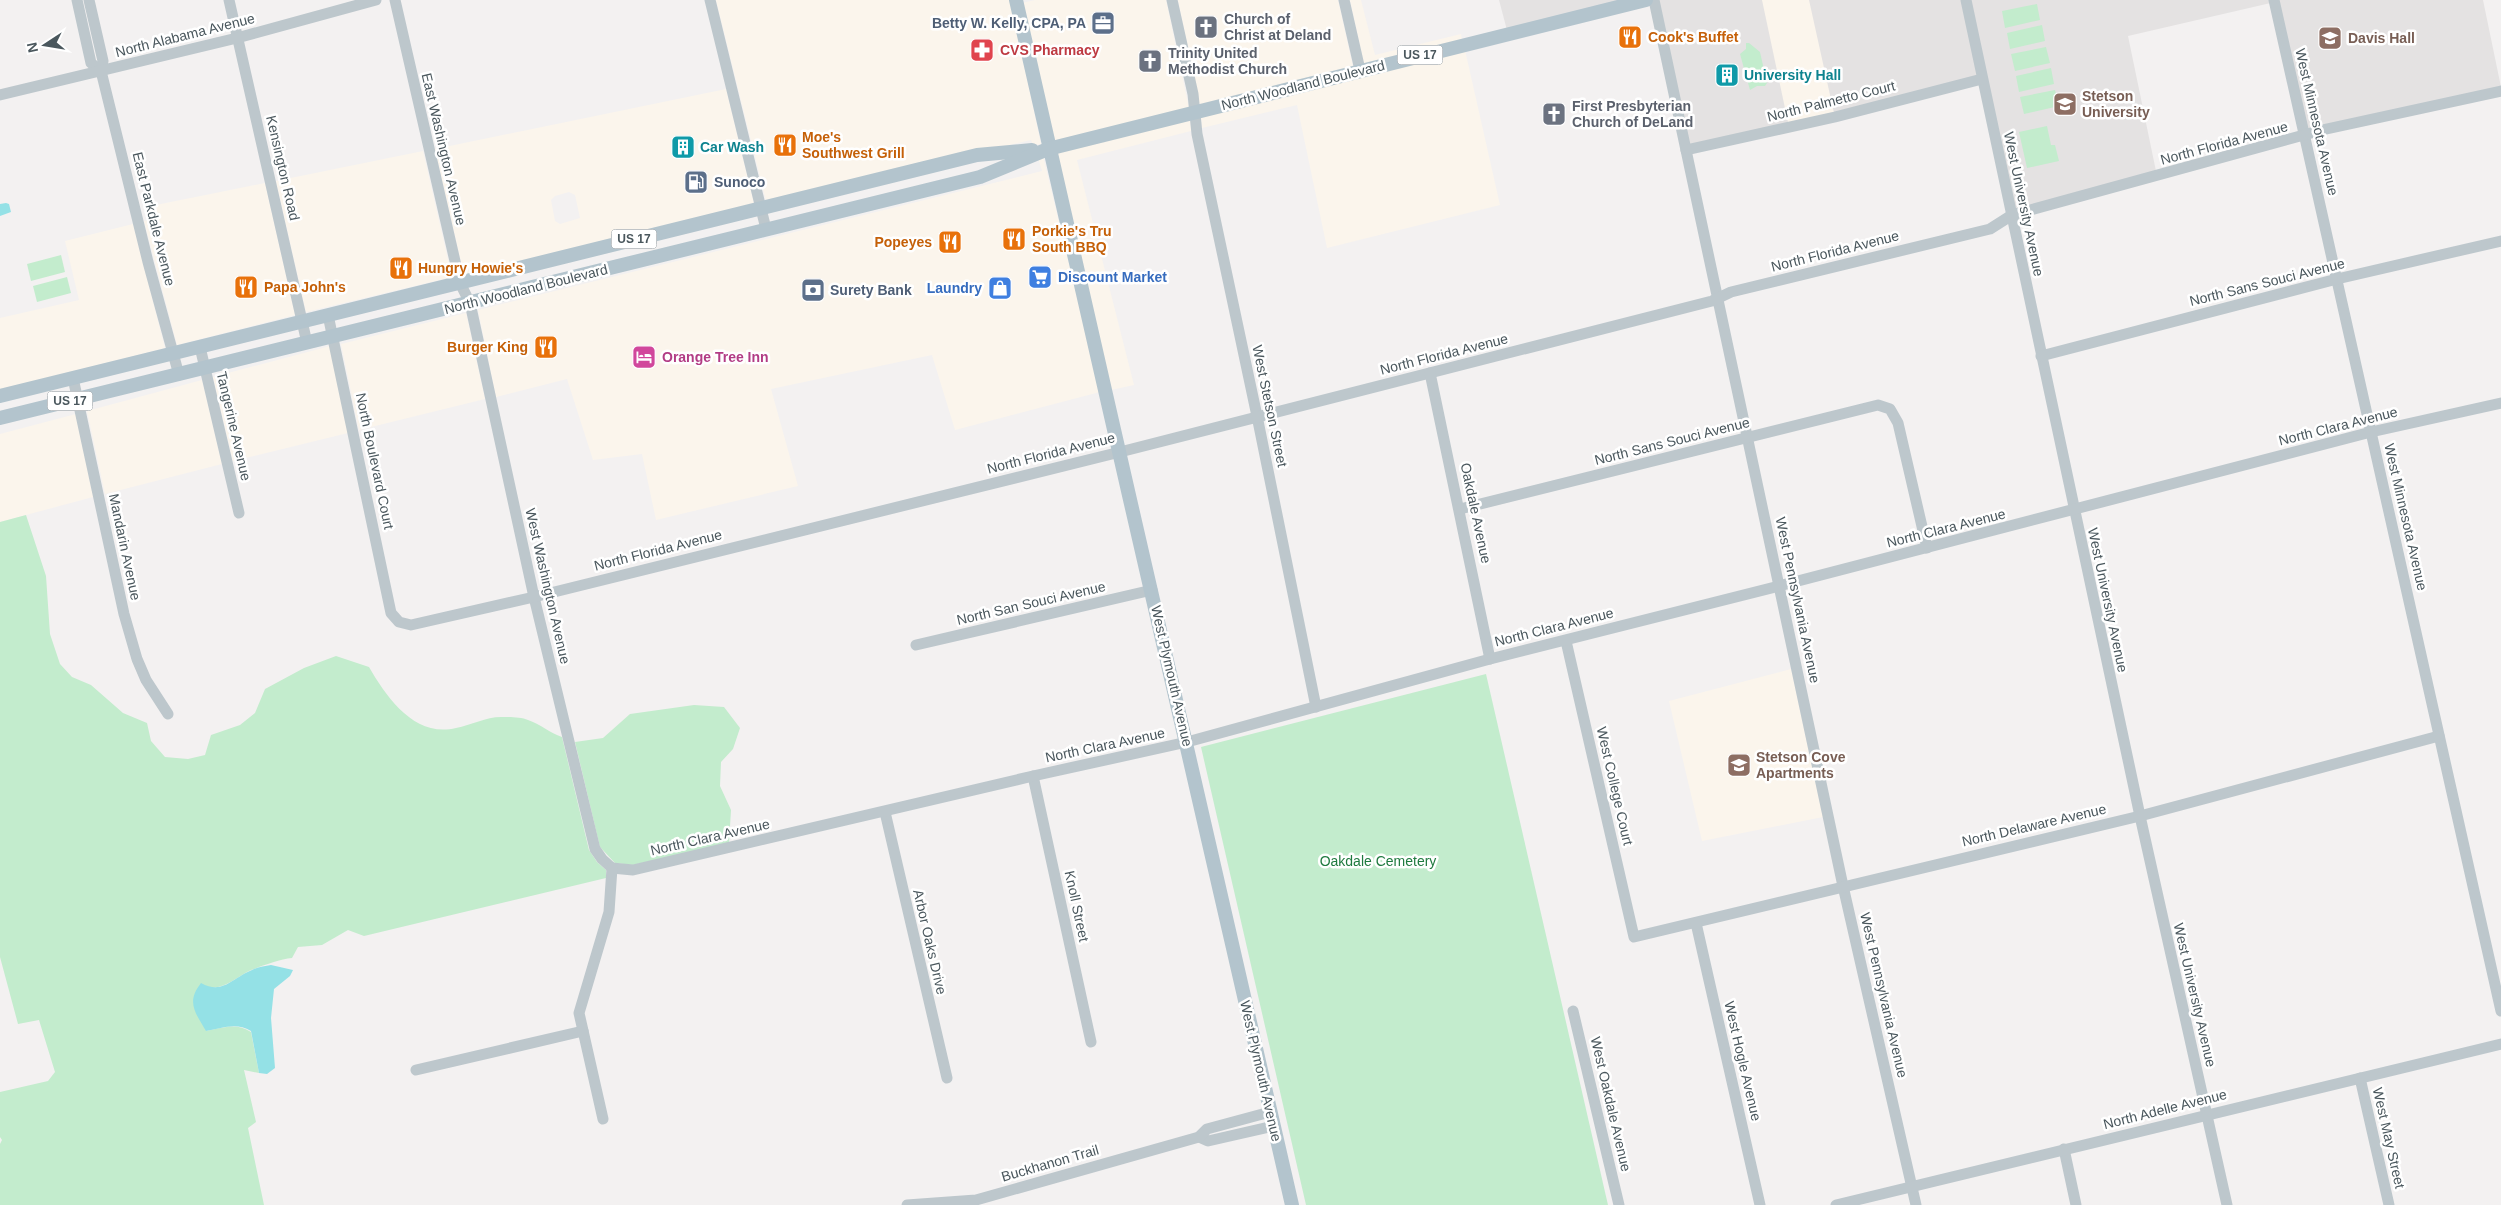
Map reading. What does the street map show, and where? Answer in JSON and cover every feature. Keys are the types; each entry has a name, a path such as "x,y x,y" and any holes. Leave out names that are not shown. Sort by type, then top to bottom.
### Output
{"main road":[{"name":"West Plymouth Avenue","path":"1016,0 1048,149 1152,590 1292,1205"},
{"name":"North Woodland Boulevard","path":"0,418 980,177 1048,149 1646,0"},
{"name":"North Woodland Boulevard","path":"0,396 977,155 1048,149"}],"street":[{"name":"East Parkdale Avenue","path":"77,0 91,63 101,71"},
{"name":"East Parkdale Avenue","path":"89,0 103,61 101,71 148,262 179,375"},
{"name":"Kensington Road","path":"229,0 307,343"},
{"name":"North Alabama Avenue","path":"0,95 237,38 376,0"},
{"name":"East Washington Avenue","path":"395,0 460,283 470,303"},
{"path":"710,0 766,229"},
{"name":"West Stetson Street","path":"1172,0 1194,94 1197,134 1316,707"},
{"path":"1344,0 1360,70"},
{"name":"West Pennsylvania Avenue","path":"1654,0 1843,886 1916,1205"},
{"name":"West University Avenue","path":"1966,0 2140,816 2227,1205"},
{"name":"West Minnesota Avenue","path":"2274,0 2501,1011"},
{"name":"North Palmetto Court","path":"1686,150 1827,119 1982,79"},
{"name":"North Florida Avenue","path":"392,613 399,622 411,625 534,597 1120,452 1990,228 2012,215 2322,130 2501,91"},
{"name":"North Sans Souci Avenue","path":"2041,356 2337,279 2501,241"},
{"name":"West Washington Avenue","path":"470,303 534,597 595,849 612,868"},
{"name":"North Boulevard Court","path":"328,315 392,613"},
{"name":"Tangerine Avenue","path":"200,346 239,513"},
{"name":"Oakdale Avenue","path":"1430,373 1490,659"},
{"name":"Mandarin Avenue","path":"73,378 124,614 140,666 168,714"},
{"name":"North Clara Avenue","path":"612,868 633,870 1033,776 1187,742 1490,659 2074,511 2371,432 2501,403"},
{"name":"North Sans Souci Avenue","path":"1460,509 1878,405 1890,409 1898,423 1927,548"},
{"name":"North San Souci Avenue","path":"916,644 1152,590"},
{"name":"West College Court","path":"1566,641 1634,937"},
{"name":"North Delaware Avenue","path":"1634,937 2140,816 2439,736"},
{"name":"Knoll Street","path":"1033,776 1091,1042"},
{"name":"Arbor Oaks Drive","path":"885,812 947,1078"},
{"path":"603,1120 579,1013 609,912 612,868"},
{"name":"West Hogle Avenue","path":"1696,923 1760,1205"},
{"name":"West Oakdale Avenue","path":"1573,1011 1619,1205"},
{"path":"416,1070 583,1032"},
{"name":"North Adelle Avenue","path":"1836,1205 2501,1044"},
{"name":"West May Street","path":"2360,1078 2389,1205"},
{"name":"Buckhanon Trail","path":"907,1205 976,1200 1199,1137 1207,1130 1270,1112"},
{"name":"Buckhanon Trail","path":"1199,1137 1208,1141 1274,1126"},
{"path":"2064,1149 2076,1205"}],"shaded area":[{"path":"716,0 1010,0 1041,144 1033,145 1031,140 766,201"},
{"path":"1035,0 1166,0 1189,108 1052,142 1022,3"},
{"path":"1178,0 1338,0 1353,67 1200,106"},
{"path":"1350,0 1361,0 1375,55 1461,34 1462,40 1364,64"},
{"path":"1499,0 1646,0 1508,34"},
{"path":"1654,0 1762,0 1789,127 1686,150"},
{"path":"1667,0 1810,0 1834,112 1691,144"},
{"name":"Stetson University","path":"1809,0 2483,0 2501,87 2305,136 2275,2 2128,36 2157,176 2012,215 1982,79 1834,113"},
{"path":"1465,50 1500,205 1327,248 1297,105 1202,128 1201,116"},
{"path":"726,89 754,204 464,275 435,149","holes":["569,192 575,195 580,218 560,224 555,221 551,200 555,196"]},
{"path":"1190,119 1191,131 1077,160 1134,385 1111,390 1055,152"},
{"path":"423,151 452,277 306,312 276,181"},
{"path":"1043,156 1100,392 955,430 932,355 771,389 798,486 656,520 642,454 593,460 567,379 496,397 478,310 1042,171 1038,158"},
{"path":"265,183 295,315 177,345 144,221 155,218 151,206"},
{"path":"133,224 165,348 0,390 0,318 79,300 65,241"},
{"path":"466,313 485,399 359,430 341,344"},
{"path":"330,346 348,433 233,461 213,377"},
{"path":"202,380 222,464 105,494 87,411"},
{"path":"76,414 93,497 0,522 0,434"},
{"path":"1791,669 1823,817 1702,841 1669,701"}],"green space":[{"path":"2037,4 2040,20 2005,28 2002,11"},
{"path":"2042,25 2045,41 2010,49 2007,33"},
{"path":"1746,43 1749,43 1760,52 1767,83 1765,86 1757,86 1750,90 1740,54 1746,49"},
{"path":"2046,47 2050,63 2015,71 2011,54"},
{"path":"2051,68 2054,84 2019,92 2016,76"},
{"path":"2055,90 2059,106 2024,114 2020,97"},
{"path":"2047,126 2051,145 2055,145 2059,161 2027,168 2019,132"},
{"path":"61,255 65,272 31,281 27,264"},
{"path":"67,277 71,293 37,302 33,286"},
{"path":"26,515 46,576 50,634 60,664 72,677 91,685 123,713 147,723 151,741 165,757 188,759 205,755 211,735 240,725 255,713 265,689 304,668 336,656 369,667 394,703 415,721 428,727 441,730 456,728 490,718 515,717 525,719 562,737 589,850 597,862 606,870 606,878 364,936 348,930 322,945 298,947 292,958 251,970 220,987 208,987 206,1031 235,1026 251,1032 259,1073 244,1070 256,1122 248,1128 264,1205 0,1205 0,1144 2,1140 0,1137 0,1092 48,1081 55,1072 39,1020 18,1024 0,957 0,522"},
{"name":"Oakdale Cemetery","path":"1486,674 1608,1205 1306,1205 1201,747"},
{"path":"694,705 724,707 740,728 733,749 721,762 720,786 731,810 729,843 633,865 615,863 600,847 575,742 603,738 630,714"}],"water":[{"path":"0,204 9,204 11,212 0,216"},
{"path":"271,965 293,970 290,976 274,989 271,1018 275,1068 267,1074 259,1073 251,1031 235,1026 206,1031 193,1002 196,990 201,983 215,987 222,986 254,969"}],"place":[{"name":"Betty W. Kelly, CPA, PA","path":"1103,23"},
{"name":"Church of Christ at Deland","path":"1206,27"},
{"name":"Cook's Buffet","path":"1630,37"},
{"name":"Davis Hall","path":"2330,38"},
{"name":"CVS Pharmacy","path":"982,50"},
{"name":"Trinity United Methodist Church","path":"1150,61"},
{"name":"University Hall","path":"1727,75"},
{"name":"Stetson University","path":"2065,104"},
{"name":"First Presbyterian Church of DeLand","path":"1554,114"},
{"name":"Moe's Southwest Grill","path":"785,145"},
{"name":"Car Wash","path":"683,147"},
{"name":"Sunoco","path":"696,182"},
{"name":"Porkie's Tru South BBQ","path":"1014,239"},
{"name":"Popeyes","path":"950,242"},
{"name":"Hungry Howie's","path":"401,268"},
{"name":"Discount Market","path":"1040,277"},
{"name":"Papa John's","path":"246,287"},
{"name":"Laundry","path":"1000,288"},
{"name":"Surety Bank","path":"813,290"},
{"name":"Burger King","path":"546,347"},
{"name":"Orange Tree Inn","path":"644,357"},
{"name":"Stetson Cove Apartments","path":"1739,765"}]}
